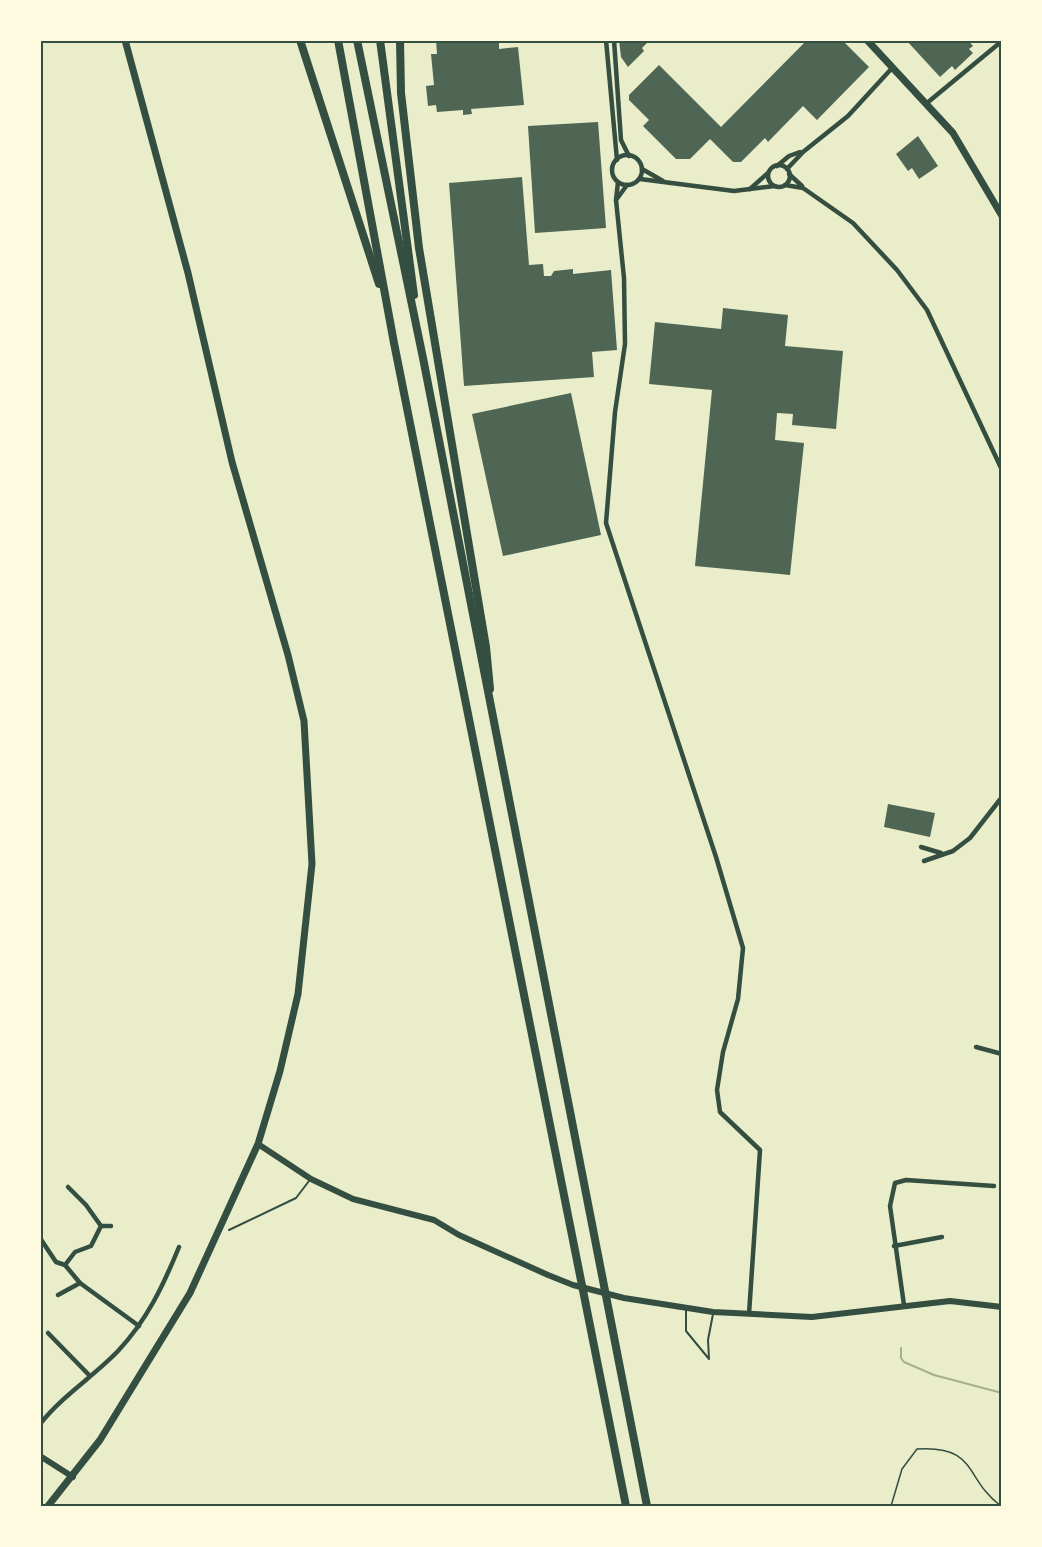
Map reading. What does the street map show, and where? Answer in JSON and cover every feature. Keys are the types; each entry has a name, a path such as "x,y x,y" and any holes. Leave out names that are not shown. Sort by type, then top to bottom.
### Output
{"highway":[{"path":"300,40 388,311"},
{"path":"338,40 388,311 626,1506"},
{"path":"357,40 423,358 494,732 647,1506"},
{"path":"380,40 423,358"},
{"path":"400,40 401,93 419,248 486,646 494,732"}],"main road":[{"path":"48,1506 73,1477 126,1399 190,1293 258,1144 280,1071 298,994 312,864 304,721 288,655 232,462 188,273 125,40"},
{"path":"867,40 953,133 1002,216"},
{"path":"258,1144 311,1179 363,1202 434,1220 548,1275 597,1292 638,1301 713,1312 812,1317 950,1301 1002,1307"},
{"path":"40,1456 73,1477"}],"street":[{"path":"606,40 617,160 613,174 618,182 616,200 624,278 625,344 615,412 606,523 743,948 738,999 717,1090 720,1112 760,1150 749,1314"},
{"path":"614,40 621,140 629,156 638,160 642,169 640,179"},
{"path":"927,103 1002,41"},
{"path":"785,185 788,171 803,152 848,116 893,67"},
{"path":"612,110 618,93"},
{"path":"750,189 789,156 803,152"},
{"path":"617,160 629,156"},
{"path":"777,166 788,171 803,188 853,223 897,270 927,310 1002,470"},
{"path":"642,169 666,182"},
{"path":"769,172 768,178 775,186"},
{"path":"616,200 627,185 640,179 734,191 785,185 803,188"},
{"path":"618,182 627,185"},
{"path":"924,861 953,850 970,838 1002,796"},
{"path":"921,847 941,854"},
{"path":"976,1047 1002,1053"},
{"path":"904,1305 890,1206 895,1183 906,1180 994,1186"},
{"path":"68,1187 86,1205 101,1226"},
{"path":"101,1226 111,1226"},
{"path":"65,1265 75,1252 91,1246 101,1226"},
{"path":"894,1246 942,1237"},
{"path":"40,1238 56,1262 65,1265 80,1283 139,1326"},
{"path":"40,1424 56,1403 117,1352 139,1326 162,1290 179,1247"},
{"path":"58,1295 80,1283"},
{"path":"48,1334 89,1375"}],"lane":[{"path":"229,1230 296,1198 311,1179"},
{"path":"686,1309 686,1331 710,1359 708,1340 713,1312"}],"path":[{"path":"891,1506 902,1468 917,1449 940,1447 961,1456 984,1490 1001,1506"}],"building":[{"path":"436,40 499,40 499,49 518,47 524,105 471,109 472,114 463,115 463,110 437,112 436,105 428,106 426,86 434,85 431,54 437,54"},
{"path":"619,40 650,40 642,48 644,51 628,67 621,57"},
{"path":"807,40 842,40 869,67 817,120 803,106 768,142 765,138 741,162 733,162 710,139 690,159 676,159 643,126 649,120 629,100 629,95 659,65 721,127"},
{"path":"906,40 968,40 973,46 969,49 973,53 955,70 952,66 940,77"},
{"path":"598,122 606,228 535,233 528,126"},
{"path":"918,136 938,166 919,179 912,168 908,171 896,154"},
{"path":"522,177 529,265 543,264 544,276 551,276 554,271 573,269 573,274 611,270 617,350 592,352 594,377 464,386 449,183"},
{"path":"723,308 788,315 785,346 843,351 836,429 792,425 793,414 777,413 775,440 804,443 790,575 695,566 712,390 649,384 655,322 721,329"},
{"path":"571,393 601,535 503,556 472,414"},
{"path":"888,804 935,813 930,837 884,827"}],"waterway":[{"path":"901,1348 901,1358 904,1362 934,1375 1002,1393"}]}
